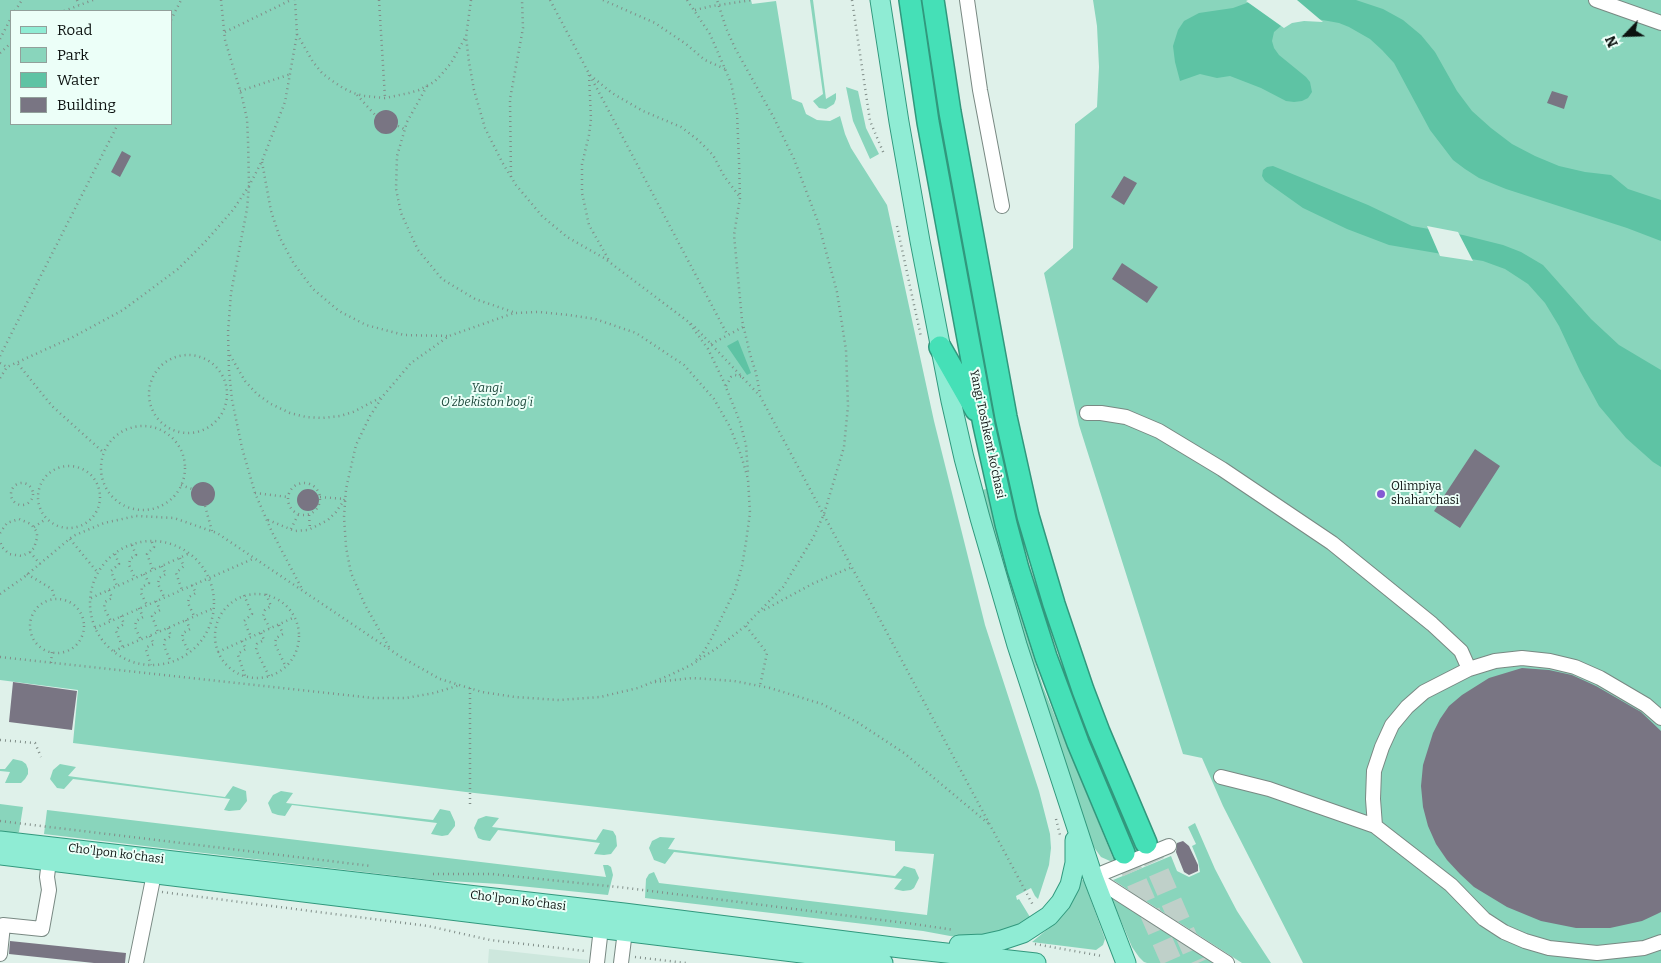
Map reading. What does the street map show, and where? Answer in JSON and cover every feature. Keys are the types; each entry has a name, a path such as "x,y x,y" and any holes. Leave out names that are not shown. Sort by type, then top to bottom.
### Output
{"highway":[{"name":"Yangi Toshkent ko‘chasi","path":"910,0 928,122 984,425 1006,524 1032,613 1068,718 1124,853"},
{"name":"Yangi Toshkent ko‘chasi","path":"934,0 952,121 1002,398 1028,516 1054,604 1083,690 1146,843"},
{"path":"931,344 984,425"}],"main road":[{"path":"880,0 907,170 931,344 951,401 987,543 1017,645 1093,878 1126,963"},
{"path":"834,940 931,942 961,945 984,944 1012,937 1034,927 1049,916 1061,902 1070,885 1073,874 1075,863 1074,840 1066,795"},
{"name":"Cho'lpon ko'chasi","path":"0,841 624,922 883,963"},
{"name":"Cho'lpon ko'chasi","path":"0,855 48,861 153,883 601,928 624,922 834,940 1036,963"}],"lane":[{"path":"966,0 980,90 1002,206"},
{"path":"1596,0 1661,24"},
{"path":"1087,413 1101,412 1126,417 1158,431 1222,469 1332,543 1432,624 1461,652 1469,669"},
{"path":"1375,826 1374,771 1392,725 1407,707 1424,692 1469,669 1495,661 1522,658 1550,661 1575,667 1600,678 1646,704 1661,718"},
{"path":"1220,777 1268,789 1375,826 1451,885 1484,919 1504,932 1525,941 1548,948 1597,953 1644,948 1661,942"},
{"path":"1093,878 1169,846"},
{"path":"0,954 3,926 42,929 49,890 47,877 48,861"},
{"path":"1093,878 1227,963"},
{"path":"136,963 153,883"},
{"path":"622,959 624,922"},
{"path":"598,958 601,928"}],"path":[{"path":"77,0 79,5"},
{"path":"66,10 93,0"},
{"path":"172,18 181,0"},
{"path":"221,0 229,57 240,91 247,126 249,186 247,209 231,293 228,332 231,390 242,448 255,493 266,519 304,592"},
{"path":"224,32 291,0"},
{"path":"0,378 8,368 73,337 115,314 153,288 178,269 233,210 249,186 262,161 285,102 297,34 295,0"},
{"path":"379,0 385,98"},
{"path":"471,0 466,37 468,62 474,90 485,128 512,178 542,216 567,237 611,264 688,321 760,396 1035,908"},
{"path":"512,178 510,99 523,28 522,0"},
{"path":"550,0 727,334"},
{"path":"603,0 654,23 686,44 705,60 725,69"},
{"path":"687,0 710,34 731,82 737,113 740,198 734,235 743,326 756,373 760,396"},
{"path":"0,594 70,539 84,531 104,523 136,516 145,516 174,518 217,533 401,657 440,679 482,692 515,697 559,700 600,697 638,688 691,665 746,626 783,587 813,538 824,514 844,448 848,406 846,350 837,292 818,222 794,159 735,48 717,0"},
{"path":"694,10 752,0"},
{"path":"852,0 870,121 884,154"},
{"path":"0,39 10,20"},
{"path":"297,34 306,51 322,73 342,88 356,94 385,98 409,93 427,86 442,75 466,37"},
{"path":"0,53 10,45"},
{"path":"240,91 291,74"},
{"path":"589,74 591,119 582,164 582,193 589,225 611,264"},
{"path":"589,74 612,93 643,111 681,128 698,140 713,155 724,176 740,198"},
{"path":"427,86 404,129 397,156 396,189 401,213 418,250 433,269 449,284 475,299 514,313"},
{"path":"356,94 376,116"},
{"path":"0,356 117,125"},
{"path":"398,126 404,129"},
{"path":"262,161 271,211 280,238 294,264 313,289 339,311 366,325 404,335 449,336"},
{"path":"897,226 931,344"},
{"path":"390,649 365,605 351,573 346,547 344,517 350,466 356,445 370,416 383,396 411,363 449,336 514,313 539,312 595,319 636,333 684,365 714,399 730,427 748,479"},
{"path":"688,321 708,349 740,422 746,445 750,513 742,566 735,590 705,649 691,665"},
{"path":"711,344 743,326"},
{"path":"228,353 245,381 257,394 271,404 290,413 322,418 340,416 353,412 383,396"},
{"path":"184,356 197,356 208,361 224,379 226,391 226,403 221,414 213,424 203,430 191,433 179,432 168,428 155,414 149,397 150,385 162,365 173,358 184,356"},
{"path":"0,363 8,368"},
{"path":"17,363 52,406 103,452"},
{"path":"726,387 731,378 736,375 743,377"},
{"path":"226,391 231,390"},
{"path":"148,425 165,432 178,445 182,453 185,472 174,497 166,503 144,510 130,508 114,499 104,484 100,468 103,452 113,437 129,427 148,425"},
{"path":"165,432 168,428"},
{"path":"64,466 81,468 88,473 98,486 98,509 94,516 82,525 67,528 52,524 46,519 40,508 38,495 43,479 56,469 64,466"},
{"path":"23,483 29,486 33,494 30,502 20,506 12,500 10,493 16,484 23,483"},
{"path":"304,483 312,485 317,490 320,498 317,508 309,515 298,515 290,508 288,497 290,490 296,484 304,483"},
{"path":"98,486 104,484"},
{"path":"181,484 192,489"},
{"path":"255,493 288,497"},
{"path":"33,494 38,495"},
{"path":"320,498 345,499"},
{"path":"266,519 294,531 310,529 328,520 345,499"},
{"path":"205,506 212,531"},
{"path":"144,510 145,516"},
{"path":"291,530 298,515"},
{"path":"309,515 310,529"},
{"path":"0,533 6,523 15,519 28,521 36,532 36,543 30,552 22,556 13,555 5,551 0,541"},
{"path":"34,527 46,519"},
{"path":"82,525 84,531"},
{"path":"70,539 98,573"},
{"path":"158,541 177,546 194,557 206,572 213,591 214,608 208,629 198,646 182,658 164,664 151,665 144,665 124,659 114,652 107,646 95,628 90,607 92,586 98,573 114,554 137,543 158,541"},
{"path":"152,542 154,547 147,554 153,570"},
{"path":"132,545 136,555 130,559 129,565 135,578"},
{"path":"30,552 40,564"},
{"path":"114,554 119,564 111,570 117,586"},
{"path":"91,598 188,554"},
{"path":"180,558 184,566 176,573 182,590"},
{"path":"95,628 255,558"},
{"path":"162,566 166,574 159,578 158,584 164,597"},
{"path":"760,612 814,583 852,567"},
{"path":"27,574 52,589 55,599"},
{"path":"144,574 149,583 142,587 141,593 147,605"},
{"path":"192,585 196,594 189,597 188,603 194,616"},
{"path":"109,590 112,598 105,602 104,608 111,621"},
{"path":"266,594 271,606 265,610 264,616 270,629"},
{"path":"266,594 283,602 295,617 299,628 300,638 295,654 286,667 269,677 246,677 229,668 218,652 215,642 216,624 221,613 227,606 244,595 266,594"},
{"path":"244,595 252,614 244,620 251,637"},
{"path":"55,599 67,600 75,605 84,620 82,637 70,650 52,652 44,649 32,636 30,627 32,618 35,610 42,604 55,599"},
{"path":"156,601 160,610 152,616 158,632"},
{"path":"139,608 143,617 136,621 135,627 141,640"},
{"path":"114,652 214,608"},
{"path":"121,616 124,624 116,631 123,648"},
{"path":"218,652 295,617"},
{"path":"186,620 190,629 183,633 182,638 189,652"},
{"path":"210,623 216,624"},
{"path":"278,625 283,634 276,638 275,644 286,667"},
{"path":"746,626 767,653 760,686"},
{"path":"168,628 171,636 165,640 164,646 171,662"},
{"path":"261,633 264,640 258,644 256,650 269,677"},
{"path":"150,636 154,644 147,648 146,653 151,665"},
{"path":"242,641 246,649 239,653 238,658 246,677"},
{"path":"51,663 52,652"},
{"path":"0,657 373,698 406,698 434,694 462,685"},
{"path":"144,665 145,673"},
{"path":"250,685 252,678"},
{"path":"651,683 693,678 734,681 760,686 822,704 857,722 904,753 990,825"},
{"path":"470,688 470,805"},
{"path":"0,740 35,743 41,757"},
{"path":"1054,811 1060,836"},
{"path":"0,821 371,866"},
{"path":"430,874 492,874 617,887 960,931"},
{"path":"153,883 428,926 490,940 598,958"},
{"path":"1030,912 1040,904"},
{"path":"1032,944 1102,956"},
{"path":"622,959 686,963"}],"shaded area":[{"path":"489,949 588,960 588,963 488,963"}],"green space":[{"name":"Yangi O'zbekiston bog'i","path":"0,0 751,0 752,4 776,1 792,99 802,103 806,114 817,120 830,121 840,116 851,148 887,205 934,421 985,625 1039,791 1050,834 1049,865 1038,899 1031,888 1016,896 1033,922 1017,930 961,938 923,931 645,898 646,879 649,874 654,872 659,883 927,915 934,854 895,851 895,841 466,792 73,743 78,690 0,680"},
{"path":"810,0 813,0 826,99 836,93 834,104 826,109 819,108 813,101 823,94"},
{"name":"Olimpiya shaharchasi","path":"1093,0 1661,0 1661,963 1303,963 1223,806 1202,758 1183,754 1079,425 1044,273 1073,248 1075,124 1097,107 1099,67 1097,26"},
{"path":"846,87 858,91 866,128 879,154 870,159 853,121"},
{"path":"986,489 1016,602 1043,687 1113,858 1156,839 1158,843 1114,861 1101,857 1093,846 1025,646 982,490"},
{"path":"13,759 26,764 28,774 21,783 5,783 10,772 0,771 0,769 5,769"},
{"path":"60,764 76,767 68,776 225,797 233,786 246,791 247,801 240,810 229,811 224,810 230,799 73,779 64,789 57,788 50,779 53,770"},
{"path":"281,791 293,793 286,803 433,820 440,809 450,811 455,826 448,835 442,836 431,834 437,823 292,805 285,816 278,815 272,813 268,803 273,795"},
{"path":"0,804 23,807 19,832 0,832"},
{"path":"47,810 606,877 603,865 608,865 611,867 613,875 608,895 500,884 431,880 44,834"},
{"path":"486,816 499,818 492,827 596,840 603,829 613,831 616,836 617,846 611,854 594,854 600,843 498,830 490,841 483,840 478,838 474,828 478,819"},
{"path":"1195,823 1215,869 1237,911 1271,963 1242,963 1113,880 1171,856 1177,871 1189,877 1200,872 1192,846 1196,844 1188,827"},
{"path":"660,837 675,838 668,849 895,876 904,866 915,869 919,878 914,888 903,891 894,889 902,879 674,852 665,864 654,860 649,848 652,841"},
{"path":"1080,878 1084,881 1105,939 1103,945 1096,950 1032,942 1055,923 1065,911"},
{"path":"1110,895 1216,963 1144,962 1132,947"}],"water":[{"path":"1255,0 1356,0 1383,9 1403,20 1421,35 1435,52 1457,91 1472,111 1512,144 1559,166 1611,175 1628,189 1661,200 1661,241 1627,228 1506,189 1479,178 1465,169 1453,160 1430,130 1394,63 1370,39 1339,23 1317,19 1292,21 1274,32 1272,41 1279,55 1310,82 1312,92 1308,98 1302,101 1286,101 1261,88 1230,76 1217,78 1200,74 1180,81 1173,46 1178,30 1184,21 1199,13 1233,8"},
{"path":"1273,166 1368,205 1412,226 1463,235 1503,245 1521,252 1543,265 1591,319 1619,345 1661,370 1661,467 1626,438 1599,406 1559,326 1545,303 1528,284 1505,269 1483,261 1389,245 1347,229 1303,208 1265,181 1262,176 1263,170"},
{"path":"738,340 751,373 747,375 727,346"}],"pier":[{"path":"1297,0 1323,22 1304,21 1292,23 1284,28 1246,1"},
{"path":"1427,226 1458,232 1473,261 1440,256"}],"building":[{"path":"1552,91 1568,96 1564,109 1547,103"},
{"path":"386,110 395,113 398,122 395,131 386,134 377,131 374,122 377,113"},
{"path":"122,151 131,156 120,177 111,172"},
{"path":"1124,176 1137,183 1124,205 1111,197"},
{"path":"1122,263 1158,287 1147,303 1112,279"},
{"path":"1475,449 1500,466 1460,528 1434,511"},
{"path":"198,482 208,482 215,489 215,499 208,506 198,506 191,499 191,489"},
{"path":"308,489 316,492 319,500 316,508 308,511 300,508 297,500 300,492"},
{"path":"1522,668 1549,670 1572,675 1596,686 1641,712 1661,731 1661,912 1642,921 1610,928 1576,928 1541,921 1507,907 1474,887 1447,860 1436,844 1428,826 1423,807 1421,786 1423,765 1433,733 1449,706 1462,695 1489,678"},
{"path":"13,682 77,691 72,730 9,722"},
{"path":"1183,841 1189,846 1198,865 1198,871 1189,875 1184,872 1176,852 1177,843"},
{"path":"10,941 126,953 125,963 94,963 9,954"}],"tunnel":[{"path":"1146,843 1198,963"},
{"path":"1124,853 1172,963"}],"place":[{"name":"Olimpiya shaharchasi","path":"1381,494"}]}
